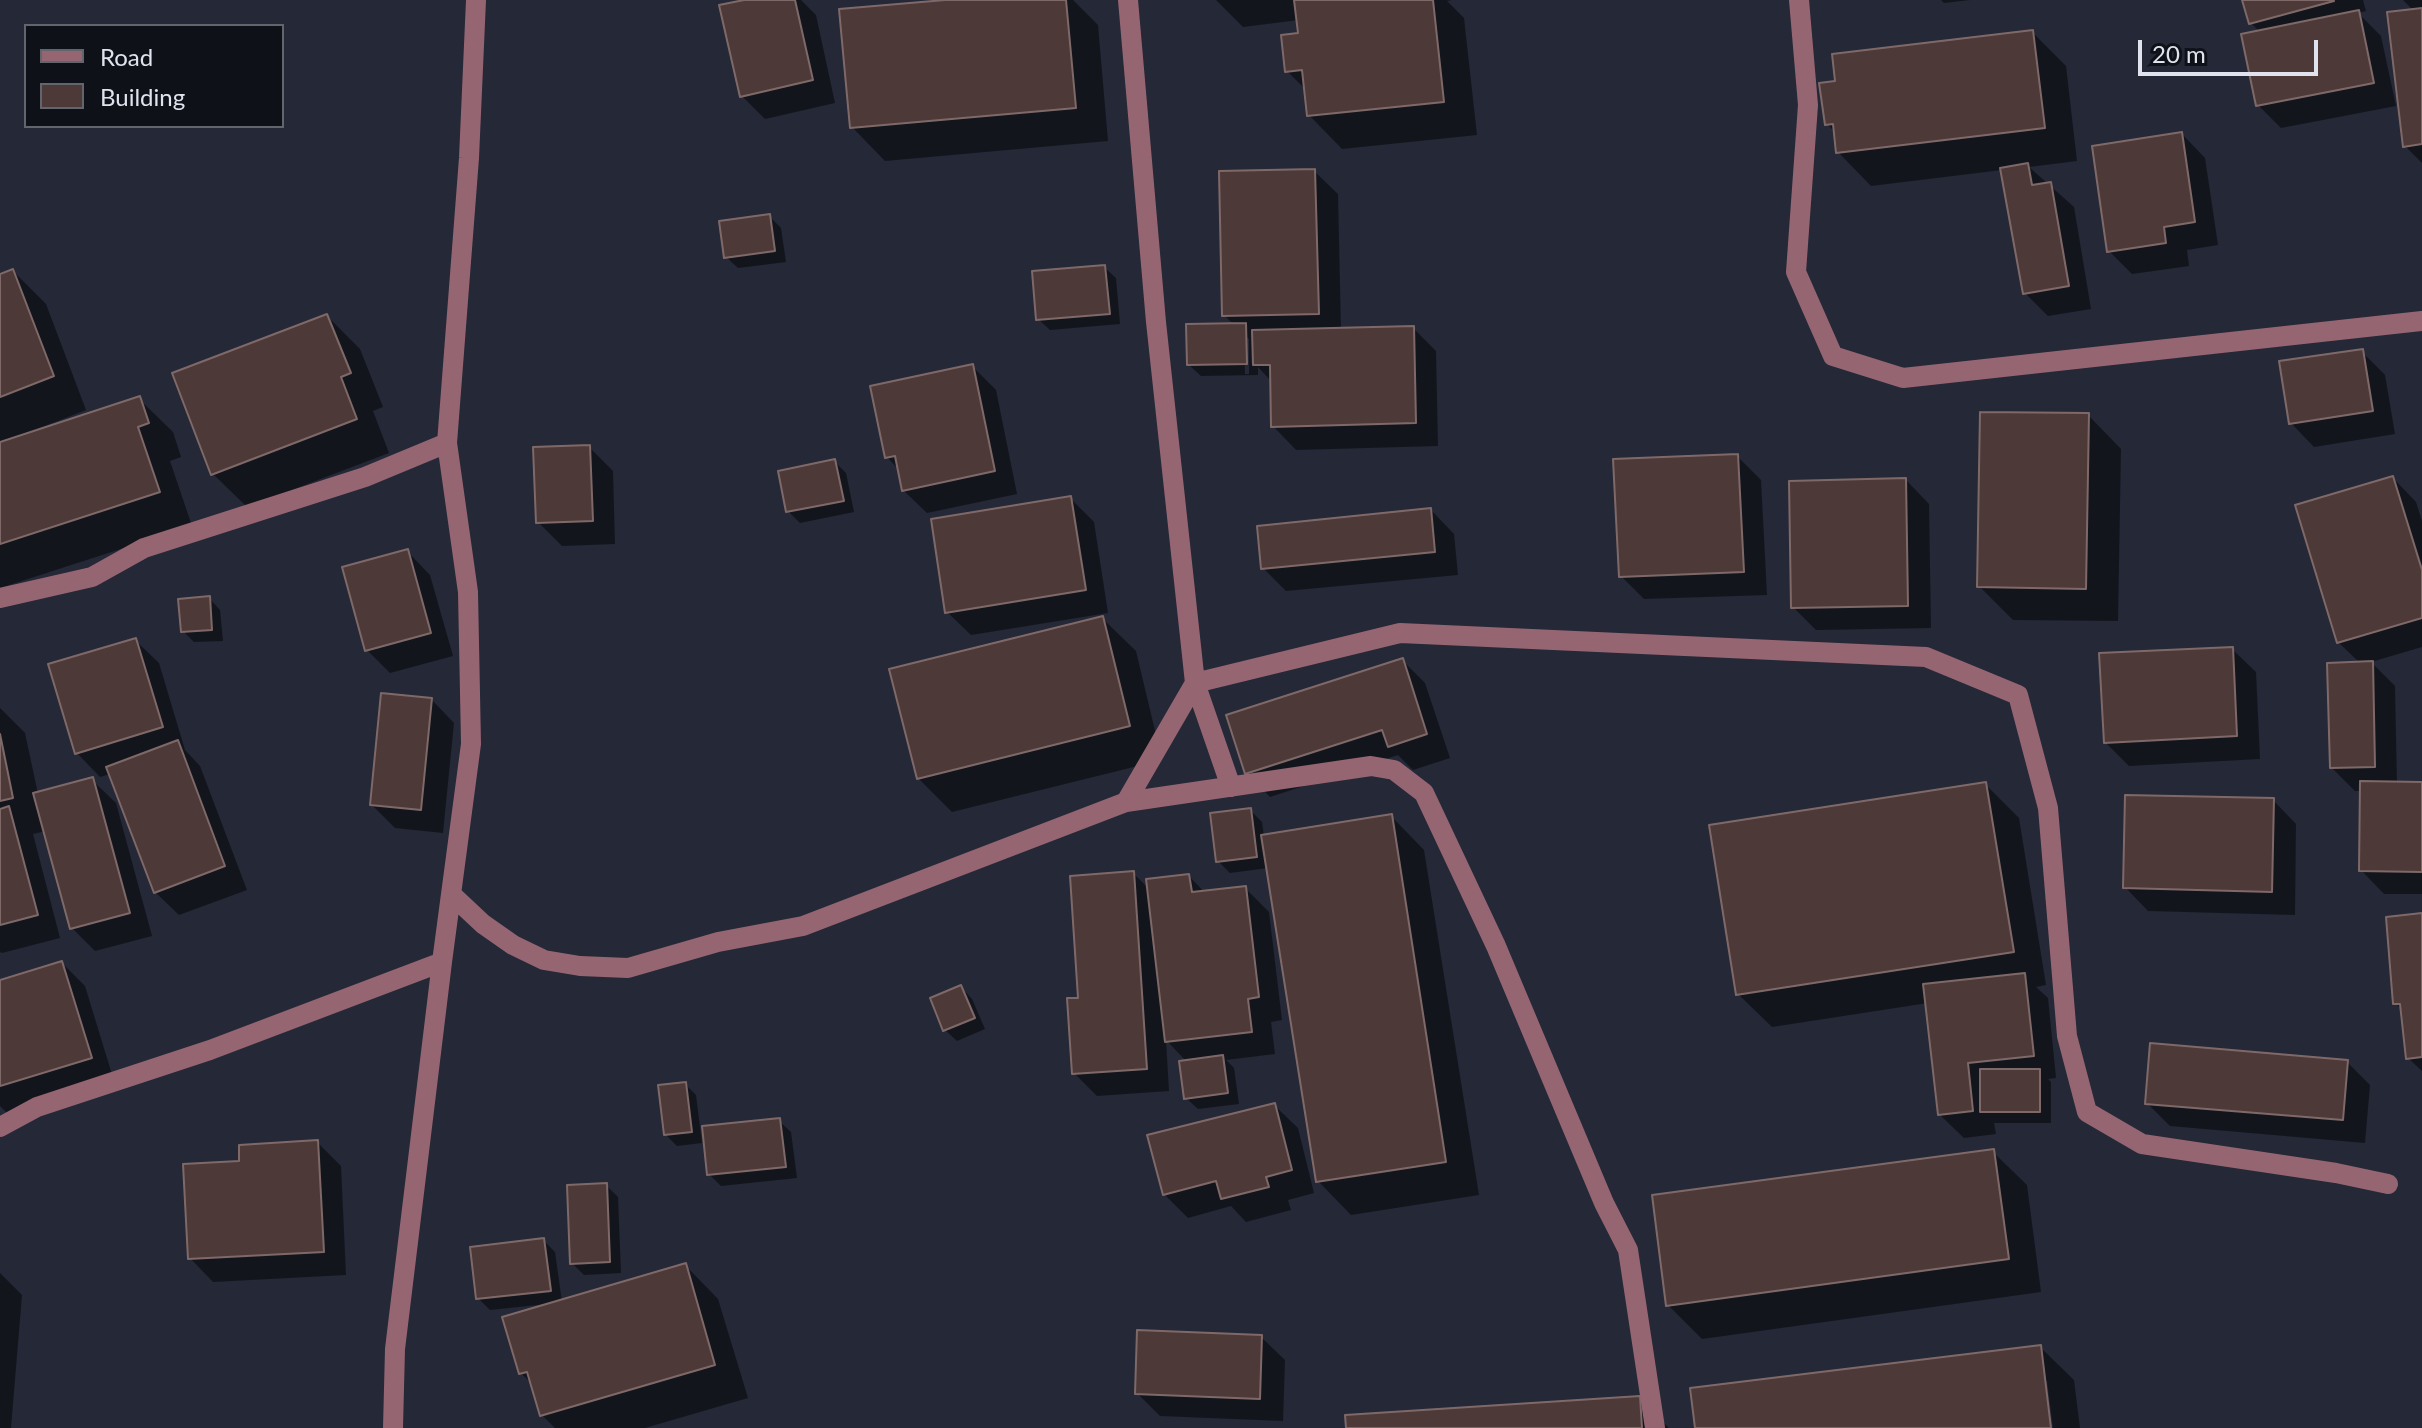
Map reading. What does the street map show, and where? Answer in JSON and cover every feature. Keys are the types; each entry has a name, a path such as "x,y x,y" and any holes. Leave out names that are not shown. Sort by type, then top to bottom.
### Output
{"street":[{"path":"393,1428 395,1349 471,744 468,592 447,443 469,158 476,0"},
{"path":"1128,0 1156,322 1195,683 1231,787"},
{"path":"1799,0 1808,105 1796,272 1833,356 1903,378 2422,321"},
{"path":"0,598 92,577 144,548 365,477 447,443"},
{"path":"1126,802 1195,683 1400,633 1926,657 2018,695 2048,808 2067,1036 2087,1112 2142,1144 2336,1173 2388,1184"},
{"path":"451,894 483,924 544,960 580,966 628,968 718,942 803,926 1126,802 1371,766 1394,770 1424,793 1496,946 1604,1203 1628,1250 1655,1428"},
{"path":"0,1127 37,1107 210,1050 442,962"}],"building":[{"path":"744,0 795,0 813,80 740,97 719,5"},
{"path":"945,0 1066,0 1076,108 850,128 839,9"},
{"path":"1294,0 1433,0 1444,102 1307,116 1302,70 1285,72 1281,35 1298,33"},
{"path":"2242,0 2333,0 2334,1 2249,24"},
{"path":"2422,8 2422,144 2403,147 2387,12"},
{"path":"2359,10 2374,83 2256,106 2241,34"},
{"path":"2033,30 2045,128 1836,153 1833,124 1825,125 1819,83 1835,81 1832,54"},
{"path":"2182,132 2195,222 2164,227 2166,243 2107,252 2092,146"},
{"path":"2028,163 2032,185 2051,182 2069,286 2023,294 2000,168"},
{"path":"1315,169 1319,314 1222,316 1219,171"},
{"path":"770,214 775,251 724,258 719,221"},
{"path":"1105,265 1110,314 1036,320 1032,271"},
{"path":"13,269 54,376 0,397 0,274"},
{"path":"327,314 351,373 341,377 357,419 211,475 172,373"},
{"path":"1246,323 1247,364 1187,365 1186,324"},
{"path":"1414,326 1416,423 1271,427 1270,365 1253,365 1252,330"},
{"path":"2363,349 2373,411 2289,424 2279,361"},
{"path":"973,364 995,471 902,491 895,456 885,458 870,386"},
{"path":"140,396 149,423 138,427 160,492 0,544 0,442"},
{"path":"1980,412 2089,413 2086,589 1977,587"},
{"path":"590,445 593,521 536,523 533,447"},
{"path":"1738,454 1744,572 1619,577 1613,459"},
{"path":"835,459 844,501 786,512 778,471"},
{"path":"2393,476 2422,570 2422,618 2337,643 2295,505"},
{"path":"1906,478 1908,606 1791,608 1789,481"},
{"path":"1071,496 1086,590 945,613 931,519"},
{"path":"1431,508 1435,552 1261,569 1257,526"},
{"path":"408,549 431,633 365,651 342,567"},
{"path":"210,596 212,630 181,632 178,599"},
{"path":"1103,616 1130,726 917,779 889,669"},
{"path":"136,638 163,727 75,754 48,664"},
{"path":"2233,647 2237,736 2104,743 2099,653"},
{"path":"1403,658 1427,734 1388,747 1382,730 1245,774 1226,715"},
{"path":"2373,661 2375,767 2330,768 2327,663"},
{"path":"381,693 432,698 421,810 370,805"},
{"path":"0,734 13,798 0,801"},
{"path":"178,740 225,866 154,893 106,767"},
{"path":"93,777 130,913 70,929 33,793"},
{"path":"2360,781 2422,782 2422,872 2359,871"},
{"path":"1986,782 2014,952 1736,995 1709,825"},
{"path":"2125,795 2274,798 2272,892 2123,888"},
{"path":"9,806 38,915 0,925 0,809"},
{"path":"1251,808 1257,857 1216,862 1210,813"},
{"path":"1392,814 1446,1162 1316,1182 1261,835"},
{"path":"1134,871 1147,1069 1072,1074 1067,998 1078,998 1070,876"},
{"path":"1189,874 1192,892 1246,886 1259,997 1248,999 1252,1032 1165,1042 1146,879"},
{"path":"2422,913 2422,1057 2406,1059 2400,1004 2393,1004 2386,917"},
{"path":"62,961 92,1058 0,1086 0,980"},
{"path":"2025,973 2034,1056 1968,1063 1973,1111 1938,1115 1923,984"},
{"path":"961,985 975,1018 943,1031 930,998"},
{"path":"2150,1043 2348,1060 2343,1120 2145,1104"},
{"path":"1223,1055 1228,1093 1184,1099 1179,1061"},
{"path":"1980,1069 2040,1069 2040,1112 1980,1112"},
{"path":"686,1082 692,1132 664,1135 658,1085"},
{"path":"1275,1103 1292,1170 1266,1177 1269,1187 1221,1199 1216,1181 1163,1195 1147,1135"},
{"path":"780,1118 786,1167 707,1175 702,1126"},
{"path":"318,1140 324,1252 188,1259 183,1164 239,1161 239,1145"},
{"path":"1994,1149 2009,1259 1666,1306 1652,1195"},
{"path":"607,1183 610,1262 570,1264 567,1185"},
{"path":"544,1238 551,1291 476,1299 470,1247"},
{"path":"686,1263 715,1365 540,1416 527,1372 519,1374 502,1317"},
{"path":"1137,1330 1262,1335 1260,1399 1135,1394"},
{"path":"2041,1345 2051,1428 1695,1428 1690,1388"},
{"path":"1640,1396 1642,1428 1346,1428 1345,1415"}]}
